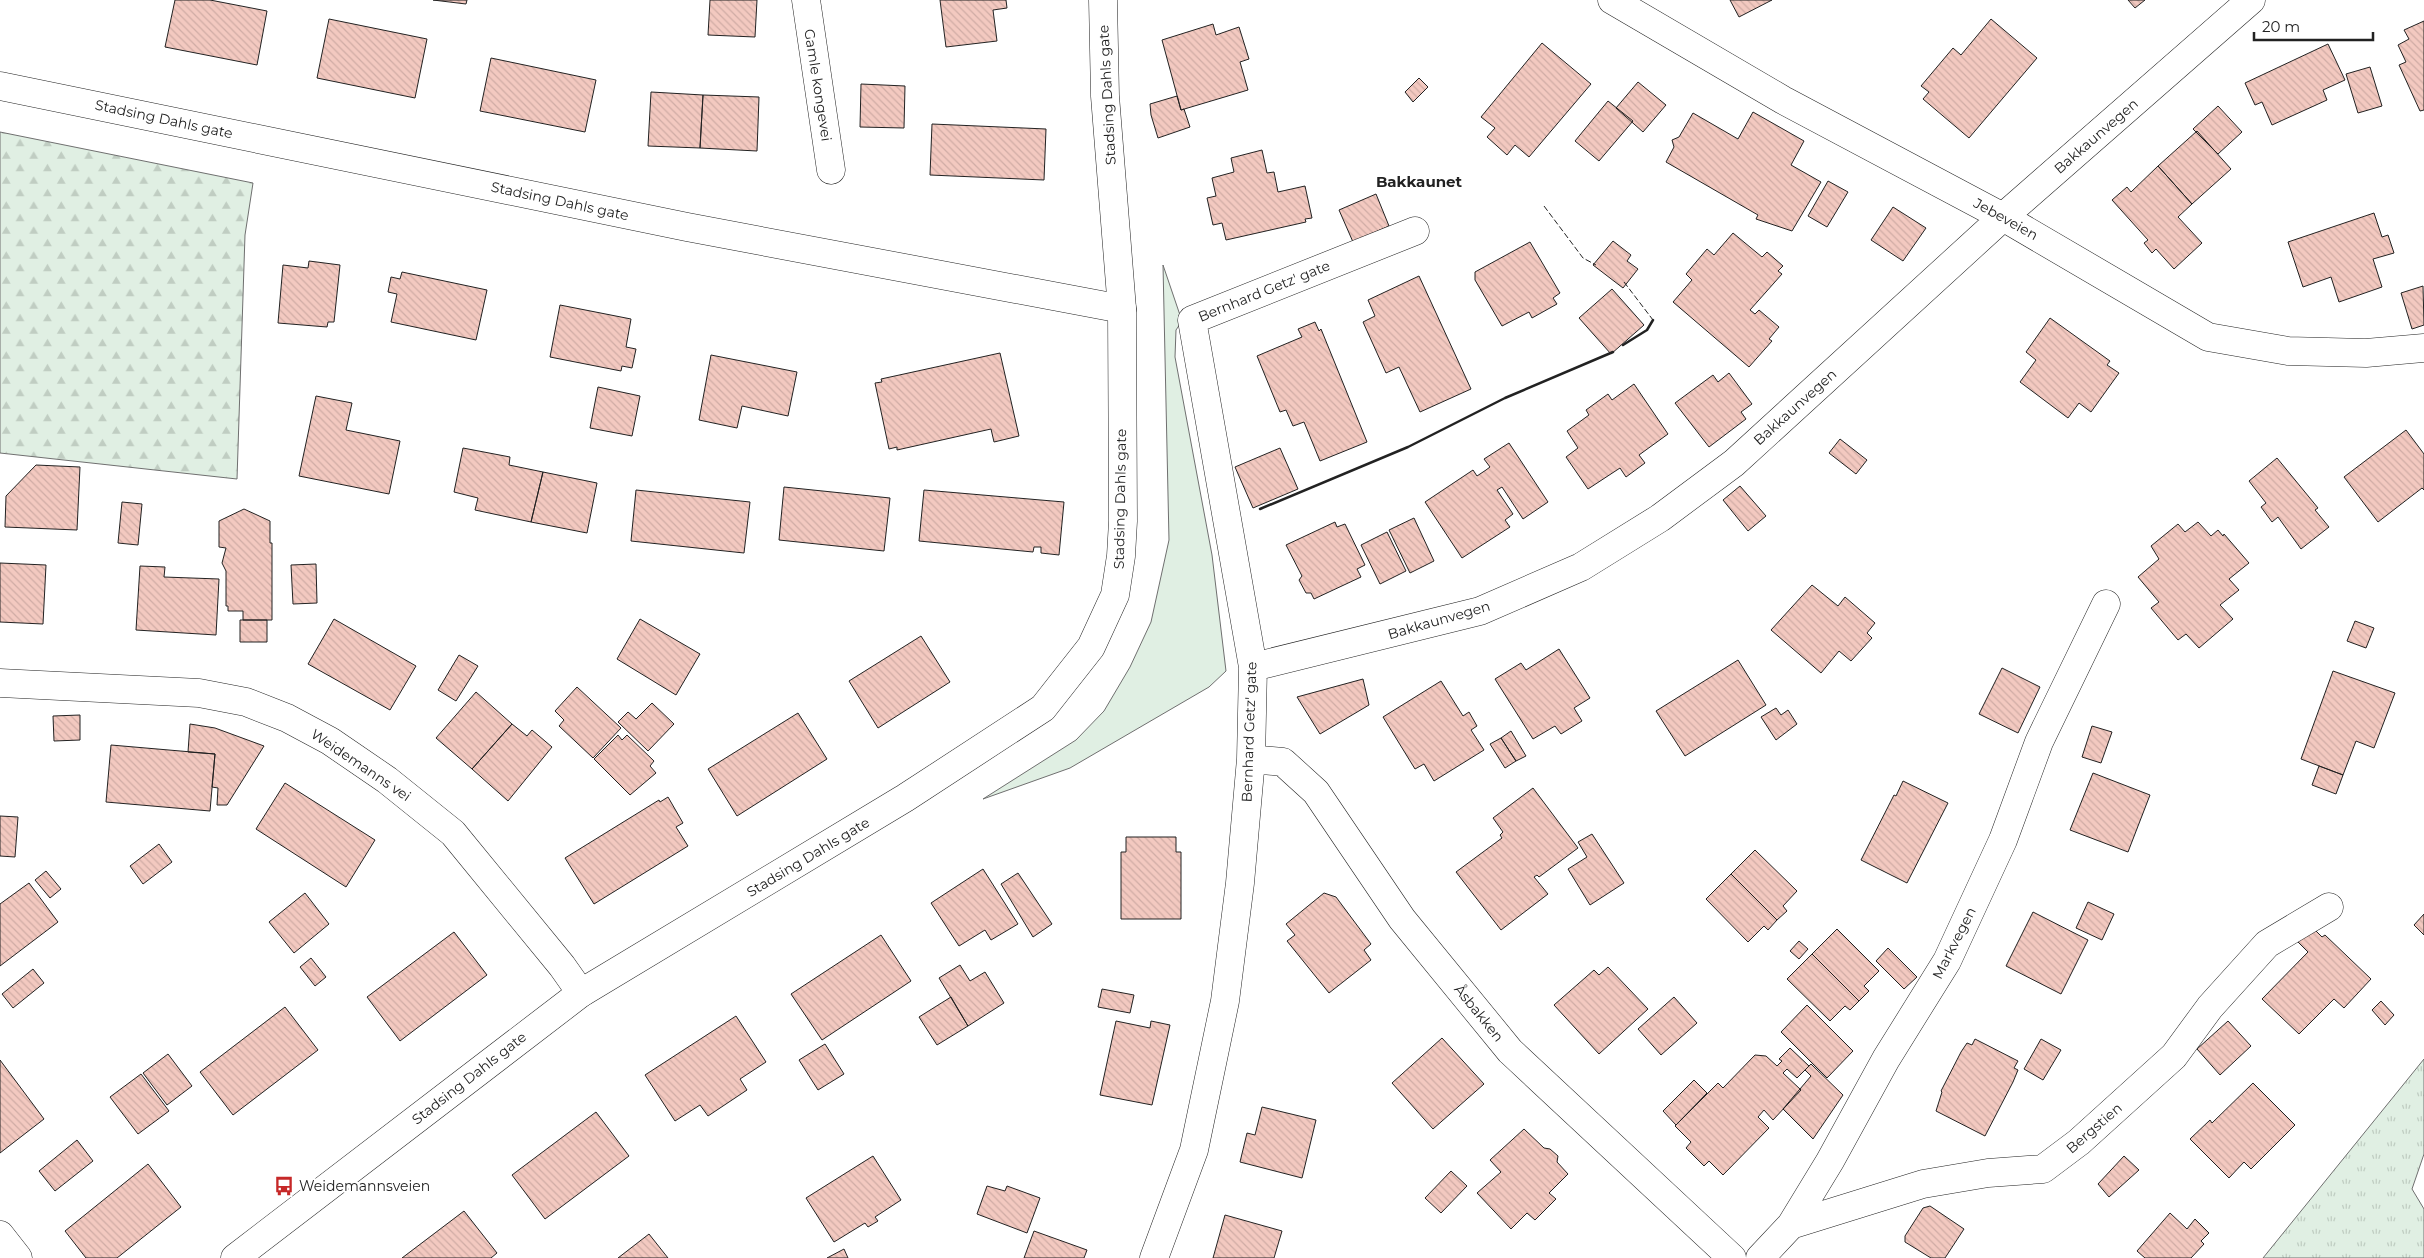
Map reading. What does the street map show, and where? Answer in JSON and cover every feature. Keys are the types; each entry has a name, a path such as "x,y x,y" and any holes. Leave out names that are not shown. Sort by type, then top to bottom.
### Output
{"street":[{"name":"Gamle kongevei","path":"806,0 831,170"},
{"name":"Stadsing Dahls gate","path":"236,1258 581,993 898,802 1042,708 1091,647 1116,594 1123,521 1122,309 1104,96 1103,0"},
{"name":"Jebeveien","path":"1612,0 1783,100 2003,217 2208,337 2288,351 2366,353 2424,348"},
{"name":"Bakkaunvegen","path":"1254,667 1480,611 1581,567 1660,518 1734,463 2003,217 2251,0"},
{"name":"Stadsing Dahls gate","path":"0,86 687,227 1122,309"},
{"name":"Bernhard Getz' gate","path":"1154,1258 1194,1150 1225,1001 1240,883 1250,760 1254,667 1192,320 1415,231"},
{"name":"Markvegen","path":"1760,1258 1790,1225 1830,1161 1886,1059 1947,961 2003,840 2040,742 2106,604"},
{"name":"Weidemanns vei","path":"0,683 199,693 246,702 287,718 330,741 387,780 453,833 562,966 581,993"},
{"name":"Åsbakken","path":"1250,760 1283,762 1316,792 1402,918 1510,1051 1732,1258"},
{"name":"Bergstien","path":"1790,1225 1923,1184 1988,1173 2043,1169 2079,1142 2174,1056 2210,1007 2267,944 2329,907"},
{"path":"0,1235 18,1258"}],"green space":[{"path":"0,132 253,183 245,235 237,479 0,453"},
{"path":"1163,265 1182,321 1176,330 1175,357 1212,555 1226,671 1209,687 1070,768 983,799 1076,740 1104,711 1130,667 1151,622 1169,540"},
{"path":"2424,1059 2424,1154 2412,1189 2424,1209 2424,1258 2263,1258"}],"building":[{"path":"175,0 210,0 267,11 257,65 165,47"},
{"path":"433,0 467,0 466,4"},
{"path":"710,0 757,0 755,37 708,35"},
{"path":"940,0 1006,0 1007,8 993,10 997,41 946,47"},
{"path":"1730,0 1772,0 1739,17"},
{"path":"2128,0 2145,0 2135,8"},
{"path":"329,19 427,39 415,98 317,78"},
{"path":"1991,19 2037,58 1969,138 1923,99 1929,92 1921,86 1953,48 1961,55"},
{"path":"2424,21 2424,110 2420,111 2399,65 2406,62 2398,45 2409,39 2404,30"},
{"path":"1213,24 1216,35 1239,27 1249,59 1240,62 1248,90 1181,110 1162,40"},
{"path":"1542,43 1591,84 1529,157 1515,145 1507,155 1487,137 1495,128 1481,117"},
{"path":"2328,44 2345,80 2323,90 2327,100 2272,125 2262,102 2255,105 2245,83"},
{"path":"491,58 596,80 585,132 480,111"},
{"path":"2370,67 2382,106 2358,113 2346,74"},
{"path":"1419,78 1428,87 1413,102 1405,92"},
{"path":"1638,82 1666,105 1643,132 1616,108"},
{"path":"861,84 905,86 904,128 860,127"},
{"path":"651,92 703,95 700,148 648,146"},
{"path":"703,95 759,97 757,151 700,148"},
{"path":"1177,96 1181,110 1184,109 1190,127 1158,138 1151,115 1150,104"},
{"path":"1608,101 1633,121 1599,161 1575,141"},
{"path":"2218,106 2242,132 2218,154 2193,129"},
{"path":"1753,112 1804,141 1791,165 1821,182 1792,231 1756,219 1758,215 1666,162 1674,147 1672,140 1679,137 1693,113 1738,139"},
{"path":"932,124 1046,129 1044,180 930,175"},
{"path":"2197,131 2231,169 2192,204 2158,166"},
{"path":"1262,150 1267,173 1274,172 1278,192 1305,186 1312,218 1305,219 1306,222 1226,240 1222,223 1213,225 1207,198 1216,196 1212,178 1234,172 1231,158"},
{"path":"2158,166 2192,204 2178,217 2202,243 2174,269 2156,249 2152,253 2144,243 2148,240 2112,200 2127,187 2131,192"},
{"path":"1828,181 1848,192 1827,227 1808,216"},
{"path":"1376,194 1389,226 1353,242 1339,210"},
{"path":"1893,207 1926,228 1903,261 1871,240"},
{"path":"2374,213 2382,237 2388,235 2394,253 2373,259 2382,287 2339,302 2331,277 2303,287 2288,242"},
{"path":"1733,233 1762,257 1767,252 1783,266 1778,271 1782,274 1750,310 1755,314 1759,310 1779,327 1769,339 1772,341 1749,367 1673,302 1692,280 1686,274 1707,249 1714,255"},
{"path":"1613,241 1631,255 1627,261 1638,269 1623,288 1593,265"},
{"path":"1530,242 1560,293 1553,298 1557,304 1532,318 1529,312 1502,326 1475,280 1475,272"},
{"path":"309,261 340,265 334,322 328,322 327,327 278,323 283,265 308,268"},
{"path":"402,272 487,290 476,340 391,322 397,294 388,292 391,277 400,279"},
{"path":"1419,276 1471,389 1420,412 1399,367 1386,373 1363,322 1375,316 1368,300"},
{"path":"2423,286 2424,325 2412,329 2401,293"},
{"path":"1612,289 1644,325 1611,354 1579,318"},
{"path":"560,305 631,319 626,347 636,349 632,368 622,366 621,371 550,357"},
{"path":"2050,318 2110,361 2107,365 2119,373 2091,412 2079,403 2068,418 2020,382 2036,360 2026,352"},
{"path":"1315,322 1319,331 1321,329 1367,442 1320,461 1304,422 1293,426 1286,410 1280,412 1257,356 1302,337 1298,329"},
{"path":"1000,353 1019,436 994,442 991,429 897,450 897,447 889,449 875,383 882,382 881,379"},
{"path":"711,355 797,372 788,416 742,406 737,428 699,420"},
{"path":"1729,373 1752,404 1741,412 1746,419 1709,447 1675,403 1713,375 1718,382"},
{"path":"1634,384 1668,434 1639,455 1645,463 1626,477 1620,468 1588,489 1566,457 1578,448 1567,431 1589,415 1586,410 1608,394 1612,400"},
{"path":"598,387 640,396 632,436 590,428"},
{"path":"316,396 352,403 346,430 400,441 389,494 299,476"},
{"path":"2406,430 2424,454 2424,490 2422,488 2378,522 2344,477"},
{"path":"1840,439 1867,460 1856,474 1829,453"},
{"path":"1509,443 1548,502 1523,519 1502,487 1497,490 1513,514 1505,520 1510,527 1462,558 1425,502 1473,470 1477,476 1486,470 1490,467 1484,459"},
{"path":"463,448 510,457 509,465 543,472 531,522 475,510 478,498 454,492"},
{"path":"1280,448 1298,489 1253,508 1235,467"},
{"path":"2277,458 2318,508 2315,510 2329,527 2301,549 2278,517 2272,522 2261,507 2266,503 2249,481"},
{"path":"36,465 80,467 77,530 5,527 6,496"},
{"path":"543,472 597,483 587,533 531,522"},
{"path":"1740,486 1766,516 1748,531 1723,500"},
{"path":"784,487 890,498 884,551 779,540"},
{"path":"636,490 750,502 744,553 631,541"},
{"path":"924,490 1064,502 1059,555 1041,553 1041,547 1034,547 1033,552 919,541"},
{"path":"122,502 142,504 138,545 118,543"},
{"path":"244,509 270,521 270,543 272,543 272,620 243,620 243,611 228,611 228,606 226,606 226,571 222,563 226,548 219,547 219,521"},
{"path":"1414,518 1434,561 1410,573 1389,530"},
{"path":"1335,522 1337,527 1345,524 1365,565 1357,569 1361,577 1314,599 1311,593 1306,593 1299,580 1302,576 1286,545"},
{"path":"2198,522 2211,536 2218,530 2223,536 2224,534 2249,563 2229,579 2239,590 2220,605 2233,619 2199,648 2186,634 2178,640 2151,608 2159,602 2138,577 2159,559 2151,546 2178,524 2185,532"},
{"path":"1387,532 1406,571 1380,584 1361,545"},
{"path":"0,563 46,565 43,624 0,622"},
{"path":"316,564 317,603 293,604 291,565"},
{"path":"140,566 165,567 164,577 219,579 216,635 136,630"},
{"path":"1812,585 1838,606 1845,597 1875,623 1867,633 1872,638 1851,661 1839,651 1821,673 1771,630"},
{"path":"334,619 416,666 390,710 308,664"},
{"path":"640,619 700,654 676,695 617,659"},
{"path":"240,620 267,620 267,642 240,642"},
{"path":"2355,621 2374,628 2366,648 2347,641"},
{"path":"921,636 950,682 878,728 849,681"},
{"path":"1559,649 1590,698 1574,708 1582,721 1561,734 1555,726 1533,739 1495,679 1521,663 1526,670"},
{"path":"459,655 478,666 456,701 438,690"},
{"path":"1738,660 1766,705 1685,756 1656,711"},
{"path":"2002,668 2040,687 2018,733 1979,714"},
{"path":"2333,671 2395,693 2374,748 2356,741 2343,775 2301,759"},
{"path":"1363,679 1369,705 1320,734 1297,697"},
{"path":"1441,681 1463,716 1469,712 1477,726 1471,730 1484,750 1434,781 1424,764 1415,769 1383,717"},
{"path":"577,687 621,728 593,758 559,726 564,720 555,711"},
{"path":"476,692 512,724 472,769 436,738"},
{"path":"652,703 674,724 648,751 618,722 628,712 636,719"},
{"path":"1776,708 1781,715 1788,710 1797,724 1776,740 1761,717"},
{"path":"798,713 827,759 737,816 708,769"},
{"path":"80,715 80,740 54,741 53,716"},
{"path":"190,724 215,728 264,746 227,805 217,805 218,788 212,787 215,754 188,752"},
{"path":"512,724 527,736 532,730 552,747 508,801 472,769"},
{"path":"2092,726 2112,732 2101,763 2082,757"},
{"path":"1511,731 1526,756 1516,761 1501,738"},
{"path":"618,735 622,740 627,735 654,761 650,766 656,773 630,795 594,759"},
{"path":"1501,738 1516,761 1505,768 1490,744"},
{"path":"111,745 215,754 210,811 106,802"},
{"path":"2319,766 2343,775 2336,794 2312,785"},
{"path":"2093,773 2150,795 2128,852 2070,830"},
{"path":"1903,781 1948,803 1907,883 1861,860"},
{"path":"285,783 375,840 346,887 256,829"},
{"path":"1533,788 1578,848 1539,877 1537,875 1534,877 1548,894 1501,930 1456,872 1502,838 1500,835 1503,832 1493,818"},
{"path":"668,797 683,823 676,827 688,846 594,904 565,858 659,800 660,802"},
{"path":"0,816 18,817 15,857 0,856"},
{"path":"1592,834 1624,883 1590,905 1568,869 1587,857 1578,842"},
{"path":"1126,837 1176,837 1176,852 1181,852 1181,919 1121,919 1121,852 1126,852"},
{"path":"159,844 172,862 143,884 130,866"},
{"path":"1755,850 1797,891 1783,906 1787,911 1777,920 1731,874"},
{"path":"983,869 1018,924 991,940 985,930 959,946 931,903"},
{"path":"46,871 61,889 50,898 35,880"},
{"path":"1018,873 1052,924 1033,937 1001,884"},
{"path":"1731,874 1777,920 1768,930 1764,926 1748,942 1706,899"},
{"path":"29,883 58,922 0,966 0,904"},
{"path":"305,893 329,924 294,953 269,922"},
{"path":"1324,893 1336,897 1371,944 1364,950 1371,960 1329,993 1287,941 1295,935 1286,924"},
{"path":"2088,902 2114,914 2102,940 2076,928"},
{"path":"2033,912 2088,940 2061,994 2006,966"},
{"path":"2424,914 2424,935 2414,925"},
{"path":"2310,925 2322,937 2325,935 2371,979 2344,1008 2334,999 2299,1034 2262,999 2308,952 2296,940"},
{"path":"1837,929 1879,971 1864,986 1869,991 1859,1001 1812,954"},
{"path":"454,932 487,975 400,1041 367,997"},
{"path":"881,935 911,981 822,1040 791,994"},
{"path":"1799,941 1808,949 1799,959 1790,951"},
{"path":"1888,948 1917,977 1904,989 1876,961"},
{"path":"1812,954 1859,1001 1850,1010 1845,1006 1830,1021 1787,979"},
{"path":"311,958 326,977 315,986 300,967"},
{"path":"960,965 970,981 985,972 1004,1003 968,1026 939,978"},
{"path":"1608,967 1648,1009 1599,1054 1554,1005 1594,970 1599,975"},
{"path":"33,969 44,983 13,1008 2,994"},
{"path":"1102,989 1134,995 1130,1013 1098,1007"},
{"path":"951,997 968,1026 937,1045 919,1017"},
{"path":"1674,997 1697,1023 1661,1055 1638,1029"},
{"path":"2381,1001 2394,1015 2385,1025 2372,1010"},
{"path":"1807,1005 1853,1051 1827,1078 1781,1032"},
{"path":"285,1007 318,1050 233,1115 200,1072"},
{"path":"736,1016 766,1062 740,1079 747,1090 708,1116 700,1105 675,1121 645,1075"},
{"path":"1116,1021 1150,1028 1151,1021 1170,1025 1152,1105 1100,1095"},
{"path":"2228,1021 2251,1046 2220,1075 2197,1049"},
{"path":"1442,1038 1484,1084 1433,1129 1392,1083"},
{"path":"1975,1039 2018,1061 2014,1068 2018,1070 2013,1082 1985,1136 1936,1111 1941,1091 1961,1052 1967,1043 1972,1045"},
{"path":"2041,1039 2061,1050 2043,1080 2024,1069"},
{"path":"825,1044 844,1074 818,1090 799,1060"},
{"path":"1790,1048 1809,1066 1797,1078 1787,1069 1783,1073 1801,1090 1773,1120 1764,1110 1758,1117 1769,1128 1723,1175 1709,1161 1704,1166 1686,1148 1691,1142 1675,1126 1718,1083 1723,1088 1755,1055 1766,1056 1777,1066 1782,1061 1779,1059"},
{"path":"168,1054 192,1086 167,1105 143,1073"},
{"path":"0,1060 44,1119 0,1153"},
{"path":"1811,1064 1843,1095 1813,1139 1783,1109 1811,1076 1805,1070"},
{"path":"141,1074 169,1111 138,1134 110,1097"},
{"path":"1694,1080 1707,1093 1676,1125 1663,1111"},
{"path":"2253,1083 2295,1125 2251,1169 2244,1162 2229,1178 2190,1139 2210,1120 2212,1123"},
{"path":"1262,1107 1316,1120 1302,1178 1240,1162 1247,1133 1255,1135"},
{"path":"596,1112 629,1156 545,1219 512,1175"},
{"path":"1524,1129 1544,1148 1550,1149 1558,1156 1557,1162 1568,1174 1549,1193 1556,1199 1535,1220 1527,1213 1511,1229 1477,1193 1501,1172 1490,1160"},
{"path":"77,1140 93,1161 55,1191 39,1171"},
{"path":"873,1156 901,1200 875,1217 878,1221 868,1227 865,1223 834,1242 806,1198"},
{"path":"2124,1156 2139,1170 2109,1197 2098,1184"},
{"path":"148,1164 181,1207 117,1258 86,1258 65,1231"},
{"path":"1451,1171 1467,1186 1441,1213 1425,1198"},
{"path":"987,1186 1005,1191 1007,1186 1040,1198 1027,1233 977,1214"},
{"path":"1930,1206 1964,1229 1945,1258 1931,1258 1905,1242 1905,1236 1923,1208"},
{"path":"464,1211 497,1253 491,1258 402,1258"},
{"path":"2170,1213 2187,1229 2195,1219 2209,1233 2201,1241 2204,1244 2191,1258 2145,1258 2137,1251"},
{"path":"1225,1215 1282,1231 1274,1258 1213,1258"},
{"path":"1034,1231 1087,1250 1084,1258 1024,1258"},
{"path":"649,1234 668,1258 618,1258"},
{"path":"844,1249 848,1258 827,1258"}],"fence":[{"path":"1544,206 1583,258 1596,265"},
{"path":"1624,282 1653,320"}],"wall":[{"path":"1623,345 1647,330 1653,320"},
{"path":"1260,509 1408,447 1505,398 1613,352"}],"place":[{"name":"Weidemannsveien","path":"284,1186"}],"district":[{"name":"Bakkaunet","path":"1419,182"}]}
